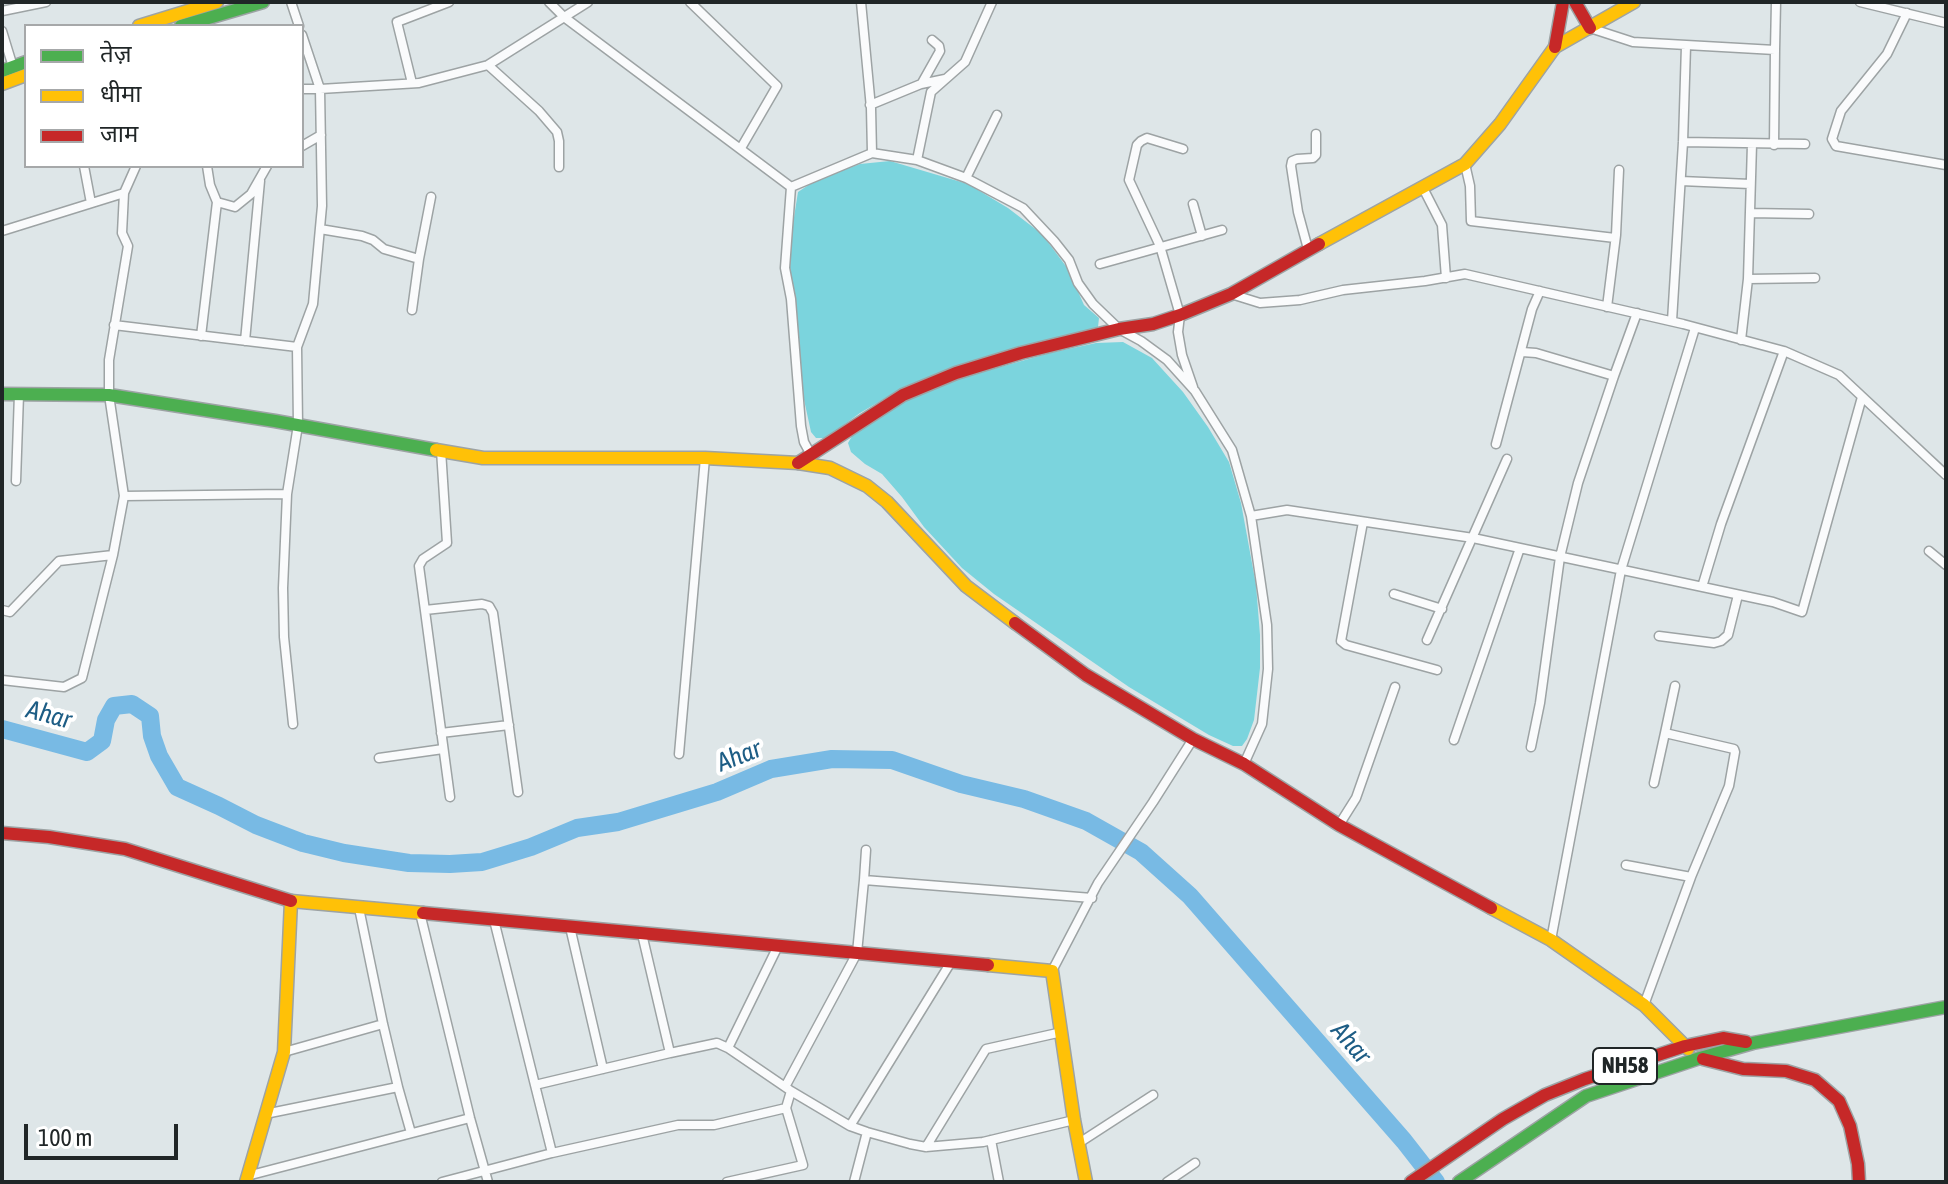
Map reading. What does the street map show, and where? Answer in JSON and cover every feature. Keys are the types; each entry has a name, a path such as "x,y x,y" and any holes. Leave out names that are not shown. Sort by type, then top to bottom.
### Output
{"main road":[{"path":"144,24 190,6 217,2"},
{"path":"188,24 263,2"},
{"path":"798,463 903,395 956,373 1021,353 1119,329 1153,324 1231,294 1465,164 1500,124 1555,47 1563,2"},
{"path":"1575,2 1590,28"},
{"path":"1555,47 1634,2"},
{"path":"2,84 24,76"},
{"path":"2,394 109,395 483,458 705,458 798,463 830,468 867,486 887,502 966,586 1086,675 1193,739 1244,764 1339,825 1551,940 1644,1005 1700,1058 1743,1069 1786,1071 1815,1080 1839,1101 1850,1126 1859,1182"},
{"path":"2,833 125,849 291,901 1052,971 1086,1182"},
{"path":"246,1179 284,1052 291,901"},
{"name":"NH58","path":"1459,1182 1586,1096 1753,1043 1946,1007"},
{"name":"NH58","path":"1411,1182 1503,1119 1545,1095 1685,1046 1723,1038 1753,1043"}],"street":[{"path":"2,11 46,2"},
{"path":"291,2 298,24"},
{"path":"412,83 397,22 449,2"},
{"path":"549,2 564,17 791,187"},
{"path":"304,89 412,83 488,65 588,2"},
{"path":"690,2 777,86 741,148"},
{"path":"861,2 872,153"},
{"path":"917,160 931,92 965,62 992,2"},
{"path":"1774,145 1776,2"},
{"path":"1860,2 1946,23"},
{"path":"1907,13 1887,54 1841,111 1832,139 1836,146 1946,165"},
{"path":"1590,28 1633,42 1775,50"},
{"path":"2,31 14,66"},
{"path":"922,83 940,51 932,40"},
{"path":"293,724 284,637 287,494 298,425 297,347 313,304 322,206 320,89 304,41"},
{"path":"1672,321 1686,46"},
{"path":"488,65 539,111 557,132 559,167"},
{"path":"870,105 922,83 946,79"},
{"path":"966,178 997,115"},
{"path":"1308,249 1291,166 1292,161 1316,155 1316,134"},
{"path":"304,145 321,135"},
{"path":"1183,149 1147,138 1141,141 1137,145 1129,180 1160,246 1180,315 1178,332 1182,355 1195,391"},
{"path":"1683,142 1805,144"},
{"path":"1741,340 1748,279 1752,144"},
{"path":"791,187 872,153 917,160 966,178 1023,208 1069,260 1078,283 1093,304 1119,329 1167,360 1195,391 1232,450 1251,516 1267,625 1268,669 1262,724 1244,764"},
{"path":"1465,164 1470,186 1471,221 1615,238"},
{"path":"84,168 91,203"},
{"path":"2,680 64,687 82,678 113,555 124,496 109,395 109,360 128,246 122,233 124,193 135,168"},
{"path":"201,336 217,202 207,168"},
{"path":"217,202 235,207 251,194 266,168"},
{"path":"1607,307 1619,170"},
{"path":"245,341 260,181"},
{"path":"1681,181 1750,184"},
{"path":"791,187 785,268 791,299 801,426 810,453"},
{"path":"1423,188 1442,225 1446,278"},
{"path":"2,231 124,193"},
{"path":"412,310 431,197"},
{"path":"1193,204 1202,236"},
{"path":"1750,213 1809,214"},
{"path":"320,229 362,236 384,249 419,259"},
{"path":"1100,264 1222,230"},
{"path":"1231,294 1260,303 1300,300 1343,290 1465,274 1672,321 1784,351 1839,375 1946,475"},
{"path":"1748,279 1815,278"},
{"path":"1496,444 1532,309 1540,291"},
{"path":"1531,747 1560,557 1578,483 1637,313"},
{"path":"114,325 297,347"},
{"path":"1551,940 1621,570 1695,328"},
{"path":"1702,587 1721,524 1784,351"},
{"path":"1522,352 1536,353 1614,376"},
{"path":"16,481 19,394"},
{"path":"1251,516 1287,510 1473,538 1773,602 1802,612 1862,397"},
{"path":"441,450 447,543 423,559 419,566 450,797"},
{"path":"679,754 705,458"},
{"path":"1427,640 1507,459"},
{"path":"124,496 287,494"},
{"path":"1363,522 1341,641 1437,670"},
{"path":"1454,740 1520,548"},
{"path":"1929,551 1946,565"},
{"path":"2,610 10,612 59,561 113,555"},
{"path":"1394,594 1442,609"},
{"path":"1659,636 1714,643 1721,641 1728,635 1738,595"},
{"path":"425,610 482,604 489,606 493,613 518,792"},
{"path":"1654,783 1675,686"},
{"path":"1339,825 1356,798 1395,687"},
{"path":"441,733 509,725"},
{"path":"1644,1005 1691,877 1729,786 1735,752 1734,749 1665,733"},
{"path":"1052,971 1098,883 1193,739"},
{"path":"379,758 443,749"},
{"path":"727,1182 755,1179 803,1165 786,1108 788,1089 857,953 866,850"},
{"path":"1626,865 1691,877"},
{"path":"864,880 1092,898"},
{"path":"359,908 383,1024 411,1133"},
{"path":"420,913 488,1182"},
{"path":"494,920 552,1153"},
{"path":"570,927 603,1069"},
{"path":"642,934 670,1053"},
{"path":"728,1048 778,946"},
{"path":"850,1126 951,962"},
{"path":"284,1052 383,1024"},
{"path":"926,1147 984,1051 1062,1032"},
{"path":"535,1085 717,1043 850,1126 926,1147 991,1140 1074,1120"},
{"path":"265,1114 398,1087"},
{"path":"1079,1143 1153,1095"},
{"path":"442,1182 678,1125 714,1125 786,1108"},
{"path":"246,1179 470,1118"},
{"path":"854,1182 867,1132"},
{"path":"991,1140 999,1182"},
{"path":"1167,1182 1195,1163"}],"shaded area":[{"path":"890,161 968,184 1008,208 1042,234 1068,269 1084,305 1099,318 1098,327 1092,333 1005,351 906,386 860,413 826,438 816,438 811,432 803,395 790,268 798,192 816,180 860,164"},
{"path":"1123,342 1152,358 1183,392 1229,462 1241,503 1256,585 1260,635 1254,720 1242,746 1233,746 1209,735 1129,687 994,594 962,568 882,474 851,452 848,443 855,431 927,390 1050,353 1096,343"}],"waterway":[{"name":"Ahar","path":"2,729 87,752 102,741 106,720 114,706 132,704 150,716 152,736 159,756 177,787 256,825 303,843 409,863 482,862 577,828 618,822 717,792 771,769 832,759 892,760 961,784 1024,799 1086,821 1141,852 1190,896 1404,1141 1436,1182"}],"traffic: fast":[{"path":"188,24 263,2"},
{"path":"2,71 24,63"},
{"path":"2,394 109,395 436,450"},
{"path":"1459,1182 1586,1096 1753,1043 1946,1007"}],"traffic: slow":[{"path":"146,24 217,2"},
{"path":"1319,244 1465,164 1500,124 1555,47 1634,2"},
{"path":"2,84 24,76"},
{"path":"436,450 483,458 705,458 798,463 830,468 867,486 887,502 966,586 1015,623"},
{"path":"246,1182 284,1052 291,901 423,913"},
{"path":"1491,908 1551,940 1644,1005 1688,1049"},
{"path":"988,965 1052,971 1086,1182"}],"traffic: jam":[{"path":"1555,47 1563,2"},
{"path":"1575,2 1590,28"},
{"path":"798,463 903,395 956,373 1021,353 1119,329 1153,324 1180,315 1231,294 1319,244"},
{"path":"1015,623 1086,675 1193,739 1244,764 1339,825 1491,908"},
{"path":"2,833 125,849 291,901"},
{"path":"423,913 988,965"},
{"path":"1411,1182 1503,1119 1545,1095 1685,1046 1723,1038 1746,1042"},
{"path":"1703,1059 1743,1069 1786,1071 1815,1080 1839,1101 1850,1126 1859,1182"}]}
